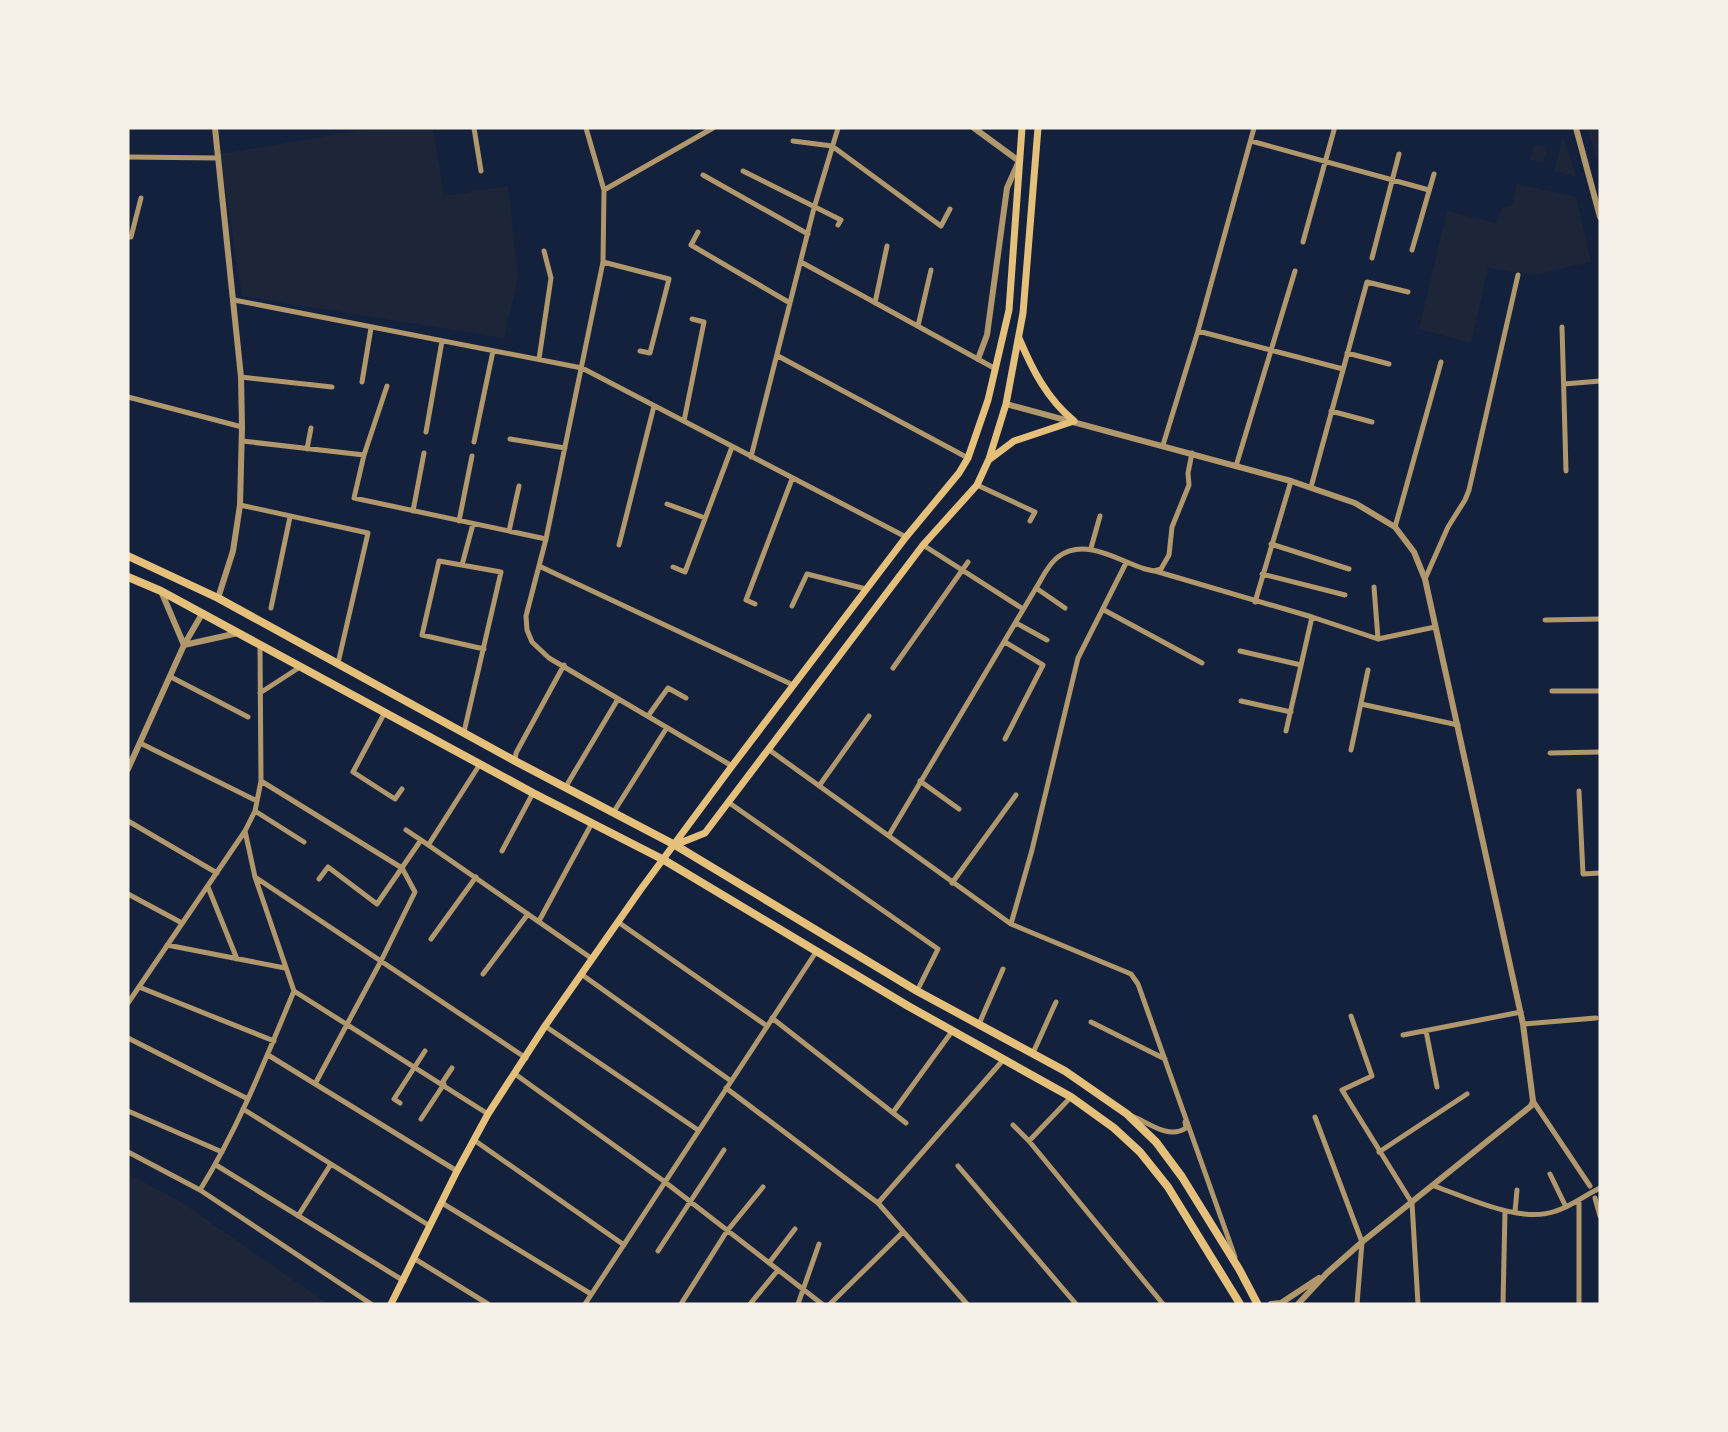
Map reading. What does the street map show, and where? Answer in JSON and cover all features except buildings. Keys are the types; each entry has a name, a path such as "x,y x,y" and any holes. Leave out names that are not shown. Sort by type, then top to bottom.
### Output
{"main road":[{"path":"391,1304 488,1114 591,958 793,685 968,458 988,400 1009,310 1022,128"},
{"path":"675,845 705,833 923,545 977,485 989,459 1006,404 1023,313 1038,128"},
{"path":"1018,337 1045,389 1060,410 1074,421"},
{"path":"988,400 1006,404"},
{"path":"989,459 1014,441 1074,421"},
{"path":"906,537 923,545"},
{"path":"128,556 218,598 515,761 675,845 917,991 1065,1071 1127,1114 1156,1142 1182,1178 1258,1303"},
{"path":"128,577 161,591 533,793 664,860 908,1006 1071,1097 1114,1128 1140,1152 1168,1188 1242,1304 1250,1301 1258,1303"},
{"path":"507,778 515,761"},
{"path":"908,1006 917,991"},
{"path":"1055,1087 1065,1071"}],"street":[{"path":"215,128 241,377 242,427 240,506 233,551 218,598"},
{"path":"474,128 481,171"},
{"path":"586,128 604,190 603,262 526,623 532,642 539,651 732,766"},
{"path":"604,190 713,128"},
{"path":"751,457 814,208 838,128"},
{"path":"974,128 1019,161 1007,188 987,335 978,359"},
{"path":"1163,445 1198,331 1254,128"},
{"path":"1576,128 1600,217"},
{"path":"1303,242 1334,130"},
{"path":"793,141 832,146 941,226 950,209"},
{"path":"1251,141 1429,190"},
{"path":"1372,258 1399,154"},
{"path":"128,157 217,158"},
{"path":"743,171 841,220 838,225"},
{"path":"703,174 808,234"},
{"path":"1412,250 1434,174"},
{"path":"128,237 131,237 141,198"},
{"path":"698,232 691,245 790,303"},
{"path":"875,303 887,246"},
{"path":"539,359 551,278 544,251"},
{"path":"603,262 669,279 650,353 640,351"},
{"path":"801,262 995,368"},
{"path":"918,326 931,270"},
{"path":"1236,466 1295,271"},
{"path":"1425,579 1448,527 1469,490 1518,275"},
{"path":"1311,487 1367,282 1408,292"},
{"path":"234,300 582,368 906,537"},
{"path":"684,421 704,323 692,318"},
{"path":"1562,327 1566,471"},
{"path":"362,382 371,328"},
{"path":"1198,331 1343,369"},
{"path":"426,432 442,341"},
{"path":"474,442 493,351"},
{"path":"1347,353 1389,364"},
{"path":"778,356 968,458"},
{"path":"1395,527 1441,362"},
{"path":"241,377 332,387"},
{"path":"1564,384 1600,381"},
{"path":"387,386 364,456 354,498 546,539"},
{"path":"128,397 242,427"},
{"path":"1006,404 1311,487 1355,503 1395,527 1414,552 1425,579 1521,1012 1533,1101 1593,1192 1600,1216"},
{"path":"619,545 654,406"},
{"path":"1331,411 1372,422"},
{"path":"307,449 312,428"},
{"path":"510,439 565,448"},
{"path":"242,441 364,456"},
{"path":"673,567 685,572 732,447"},
{"path":"413,511 424,453"},
{"path":"1154,571 1161,569 1168,555 1172,527 1189,485 1192,453"},
{"path":"460,521 472,456"},
{"path":"755,604 746,600 792,479"},
{"path":"1255,602 1291,481"},
{"path":"977,485 1035,512 1030,521"},
{"path":"509,531 519,486"},
{"path":"667,504 705,518"},
{"path":"240,506 368,533 338,663"},
{"path":"1091,548 1100,516"},
{"path":"271,608 290,517"},
{"path":"462,565 473,524"},
{"path":"1271,544 1349,569"},
{"path":"923,545 1023,609"},
{"path":"889,835 1023,609 1057,558 1074,550 1091,548 1126,563 1377,639 1435,627"},
{"path":"464,732 484,649 502,572 439,561 422,635 484,649"},
{"path":"893,668 968,562"},
{"path":"1011,924 1032,850 1078,658 1126,563"},
{"path":"539,566 793,685"},
{"path":"792,606 807,574 866,589"},
{"path":"1262,574 1345,595"},
{"path":"1374,587 1377,639"},
{"path":"1036,589 1065,608"},
{"path":"161,591 184,645"},
{"path":"1104,610 1202,663"},
{"path":"128,769 184,645 202,614"},
{"path":"1286,731 1311,617"},
{"path":"1545,620 1600,619"},
{"path":"1016,623 1047,640"},
{"path":"184,645 238,633"},
{"path":"1005,642 1043,665 1005,739"},
{"path":"128,1003 208,887 255,811 261,781 260,645"},
{"path":"1240,651 1301,665"},
{"path":"515,761 516,752 564,666"},
{"path":"260,692 300,667"},
{"path":"1351,750 1368,670"},
{"path":"171,677 248,717"},
{"path":"648,716 668,688 685,698"},
{"path":"1552,691 1600,691"},
{"path":"565,788 618,699"},
{"path":"1241,701 1291,712"},
{"path":"1361,704 1458,725"},
{"path":"385,712 352,772 395,799 402,789"},
{"path":"819,786 869,716"},
{"path":"613,813 666,729"},
{"path":"141,743 257,801"},
{"path":"768,749 1011,924 1131,974 1138,984 1239,1269"},
{"path":"1550,753 1600,752"},
{"path":"429,844 480,763"},
{"path":"261,781 402,868 415,892 314,1084"},
{"path":"920,782 959,809"},
{"path":"1579,791 1583,874 1600,873"},
{"path":"502,851 533,793"},
{"path":"952,883 1016,795"},
{"path":"728,802 938,949 917,991"},
{"path":"255,811 304,842"},
{"path":"128,821 217,873"},
{"path":"539,921 592,823"},
{"path":"406,830 591,958"},
{"path":"245,831 255,877 294,991 488,1114"},
{"path":"319,880 328,867 377,904 421,840"},
{"path":"255,877 526,1058"},
{"path":"431,939 476,877"},
{"path":"208,887 237,959"},
{"path":"128,894 182,923"},
{"path":"483,974 528,914"},
{"path":"618,922 767,1026"},
{"path":"167,945 285,968"},
{"path":"585,1304 816,951"},
{"path":"979,1024 1003,969"},
{"path":"581,974 731,1081"},
{"path":"139,987 274,1041"},
{"path":"200,1189 216,1165 248,1099 294,991"},
{"path":"1033,1053 1056,1002"},
{"path":"1404,1035 1521,1012"},
{"path":"1351,1016 1372,1076 1342,1090 1412,1203 1419,1304"},
{"path":"772,1018 906,1123"},
{"path":"1523,1024 1596,1018"},
{"path":"1091,1022 1165,1059"},
{"path":"545,1026 698,1130"},
{"path":"894,1111 953,1030"},
{"path":"1426,1031 1437,1087"},
{"path":"128,1038 248,1099"},
{"path":"400,1103 394,1099 425,1051"},
{"path":"268,1055 457,1171"},
{"path":"878,1203 1004,1059"},
{"path":"421,1119 452,1068"},
{"path":"515,1074 665,1182 822,1304"},
{"path":"726,1088 878,1203 967,1304"},
{"path":"1379,1152 1467,1094"},
{"path":"1029,1141 1071,1097"},
{"path":"1271,1304 1281,1303 1326,1273 1531,1106 1533,1101"},
{"path":"243,1109 430,1226"},
{"path":"128,1111 222,1152"},
{"path":"1127,1114 1170,1133 1179,1133 1186,1128 1185,1116"},
{"path":"1315,1117 1362,1242 1357,1304"},
{"path":"1013,1125 1164,1304"},
{"path":"474,1140 624,1245"},
{"path":"658,1251 724,1150"},
{"path":"128,1152 200,1189 371,1304"},
{"path":"298,1216 331,1164"},
{"path":"216,1165 404,1281"},
{"path":"957,1166 1076,1304"},
{"path":"1550,1174 1566,1207"},
{"path":"1434,1186 1505,1211 1542,1215 1566,1207 1600,1188"},
{"path":"681,1304 727,1231 764,1187"},
{"path":"1515,1212 1517,1190"},
{"path":"1579,1200 1579,1304"},
{"path":"442,1203 592,1294"},
{"path":"1503,1304 1505,1211"},
{"path":"769,1263 795,1229"},
{"path":"831,1304 903,1232"},
{"path":"798,1304 819,1244"},
{"path":"415,1259 488,1304"},
{"path":"750,1304 778,1270"},
{"path":"1298,1304 1326,1273"}],"shaded area":[{"path":"375,128 433,128 444,196 508,186 518,277 504,338 242,296 220,154"},
{"path":"1587,128 1600,128 1600,170"},
{"path":"1563,136 1576,177 1554,171"},
{"path":"1534,145 1546,147 1547,154 1542,162 1530,160"},
{"path":"1517,184 1576,197 1591,262 1533,275 1488,268 1471,343 1419,329 1447,211 1496,223 1502,208 1512,205"},
{"path":"128,1174 178,1200 328,1304 128,1304"}]}
